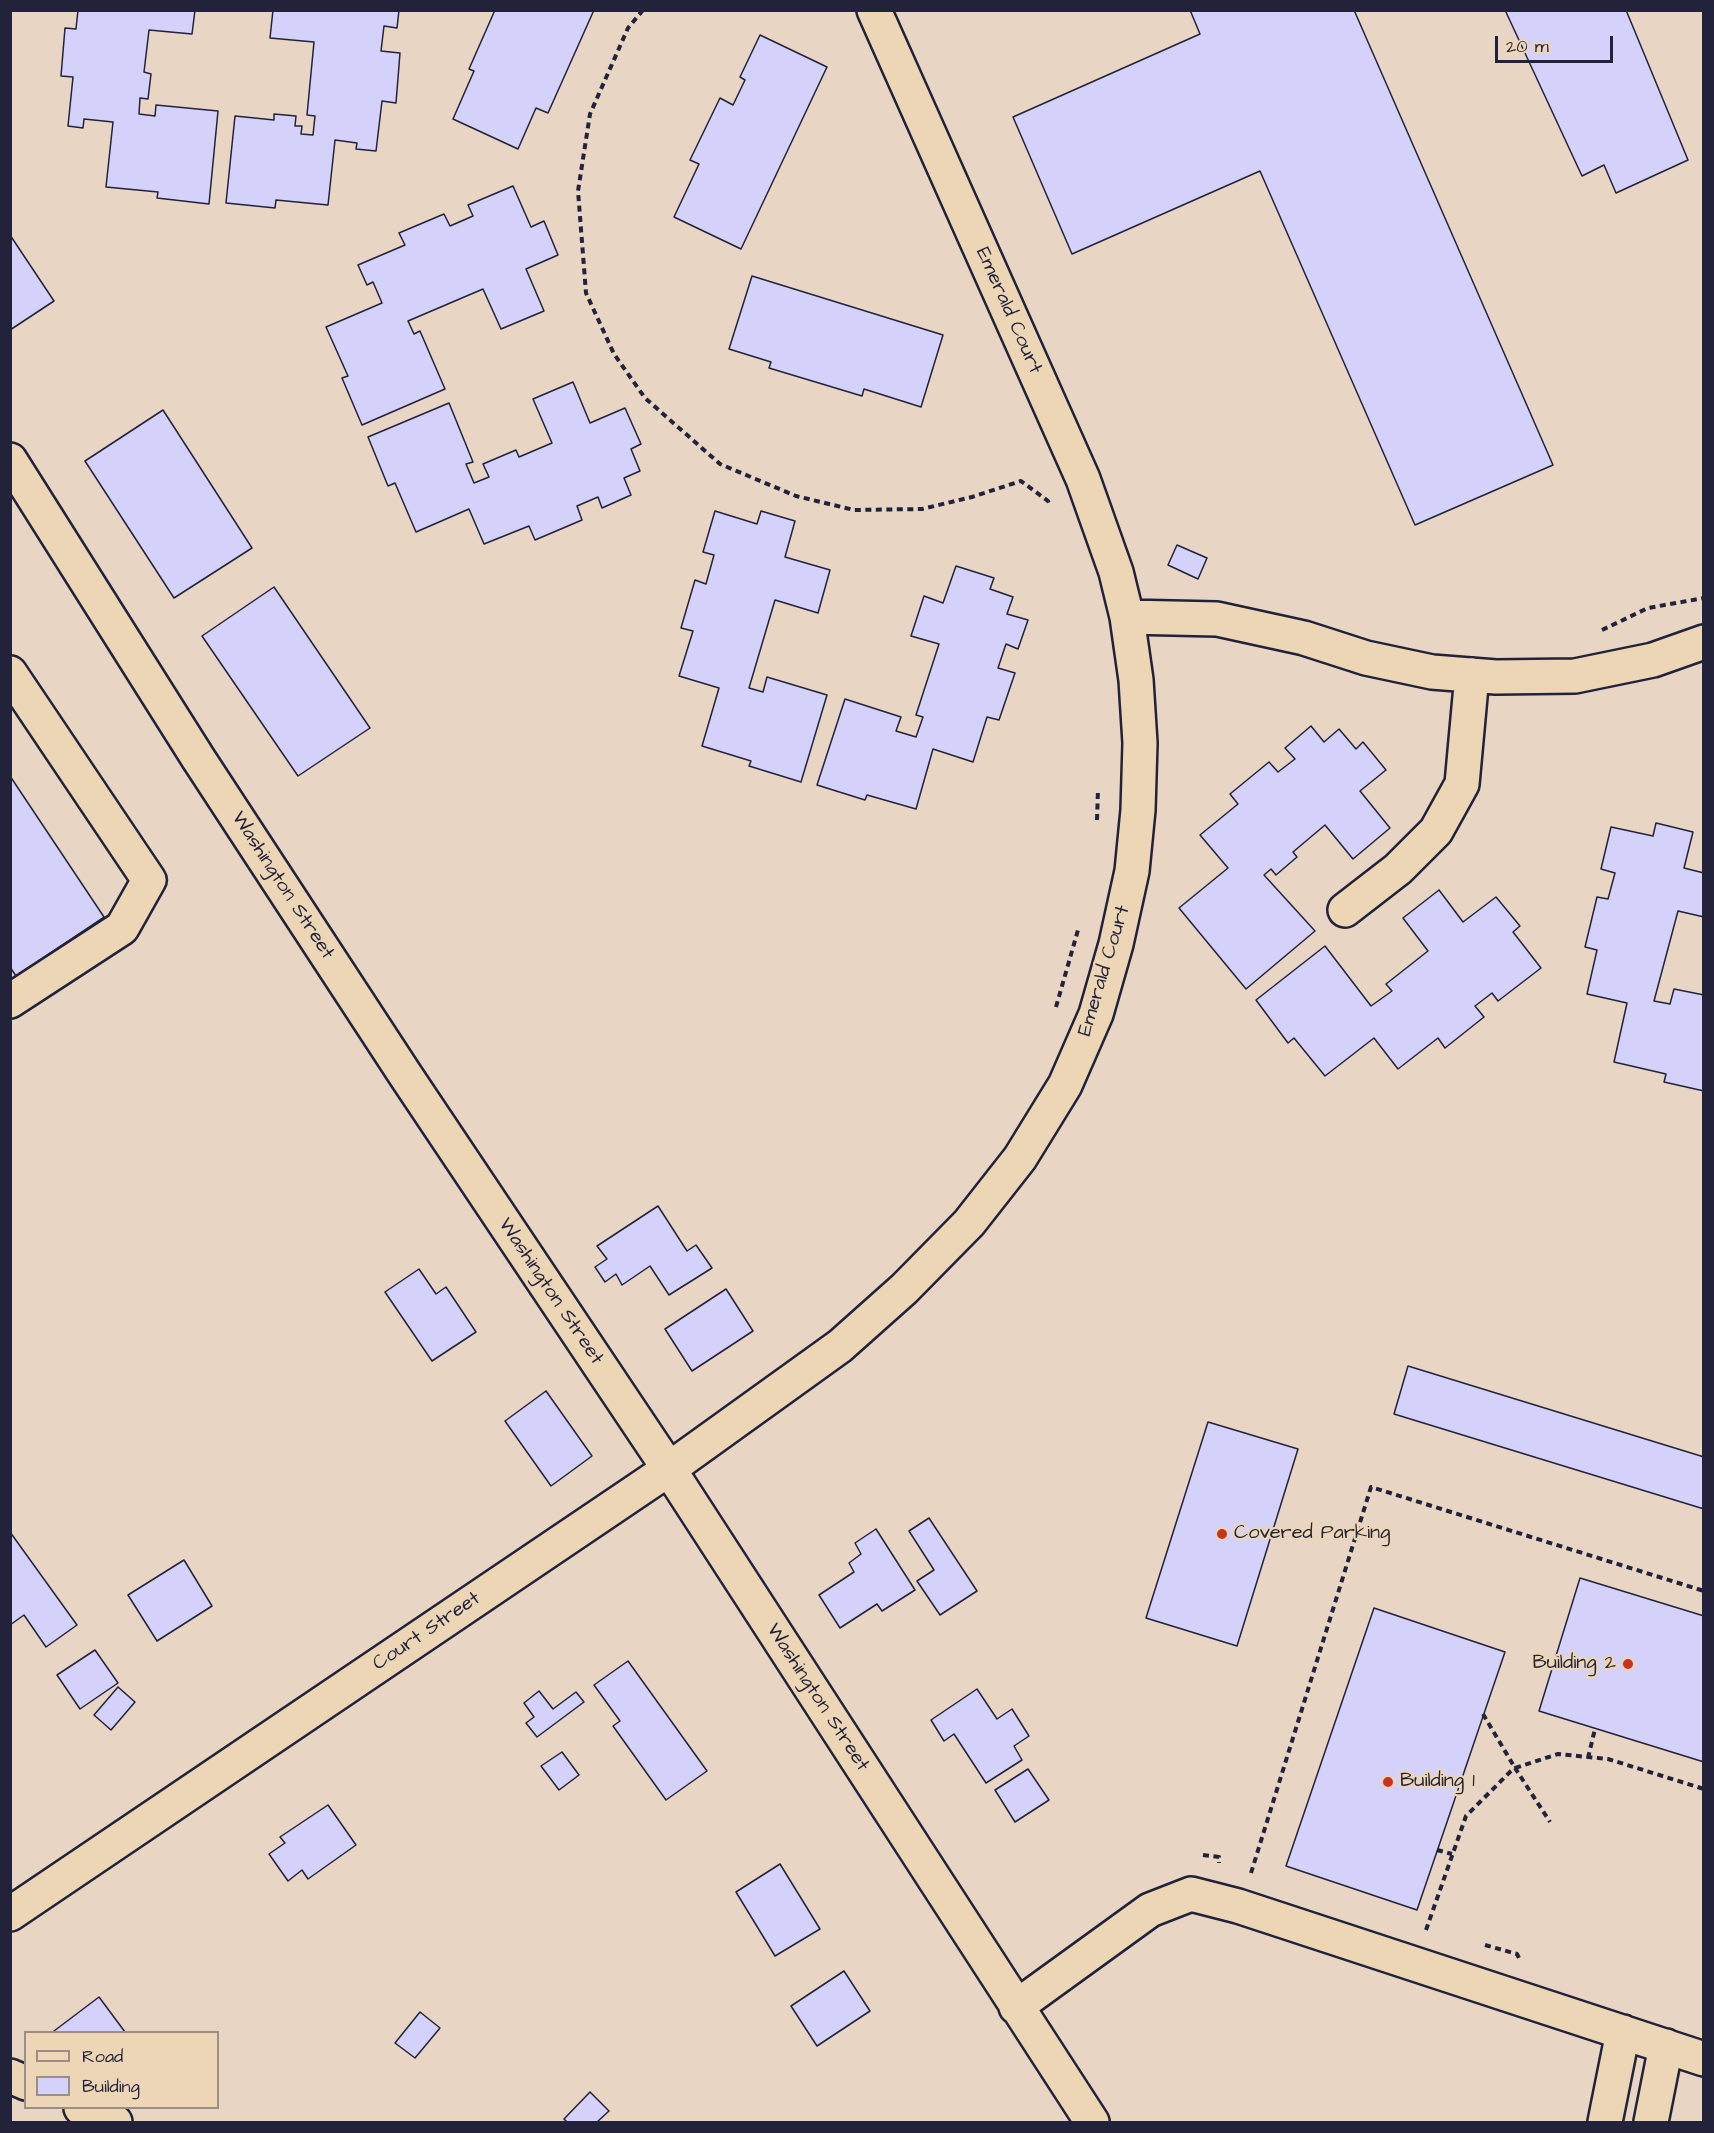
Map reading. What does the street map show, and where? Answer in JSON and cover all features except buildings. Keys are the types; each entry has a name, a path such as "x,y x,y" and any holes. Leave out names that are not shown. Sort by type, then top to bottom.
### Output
{"street":[{"name":"Emerald Court","path":"840,1346 904,1289 969,1223 1020,1158 1065,1085 1096,1014 1116,944 1132,871 1138,810 1140,743 1136,680 1127,617 1116,572 1083,479 874,10"},
{"name":"Washington Street","path":"10,460 231,808 406,1076 669,1469 1092,2122"},
{"path":"1127,617 1217,619 1304,638 1432,672 1496,677 1575,675 1653,660 1702,647"},
{"path":"10,673 149,880 122,928 10,1001"},
{"path":"1345,910 1398,869 1436,831 1462,784 1472,675"},
{"name":"Court Street","path":"10,1914 669,1469 840,1346"},
{"path":"1016,2007 1150,1910 1191,1894 1239,1906 1704,2059"},
{"path":"1605,2122 1623,2032"},
{"path":"1651,2122 1666,2046"},
{"path":"10,2076 24,2082"},
{"path":"83,2109 115,2122"}],"path":[{"path":"643,10 628,28 590,114 578,190 586,293 614,354 645,398 720,464 796,496 854,510 922,510 1021,481 1048,501 1052,510"},
{"path":"1599,632 1648,608 1704,598"},
{"path":"1096,831 1099,786"},
{"path":"1054,1014 1080,923"},
{"path":"1250,1874 1371,1487 1704,1591"},
{"path":"1483,1714 1550,1822"},
{"path":"1588,1758 1595,1729"},
{"path":"1423,1940 1466,1816 1515,1767 1558,1754 1608,1759 1704,1789"},
{"path":"1437,1850 1452,1854"}],"place":[{"name":"Covered Parking","path":"1222,1534"},
{"name":"Building 2","path":"1628,1664"},
{"name":"Building 1","path":"1388,1782"}]}
